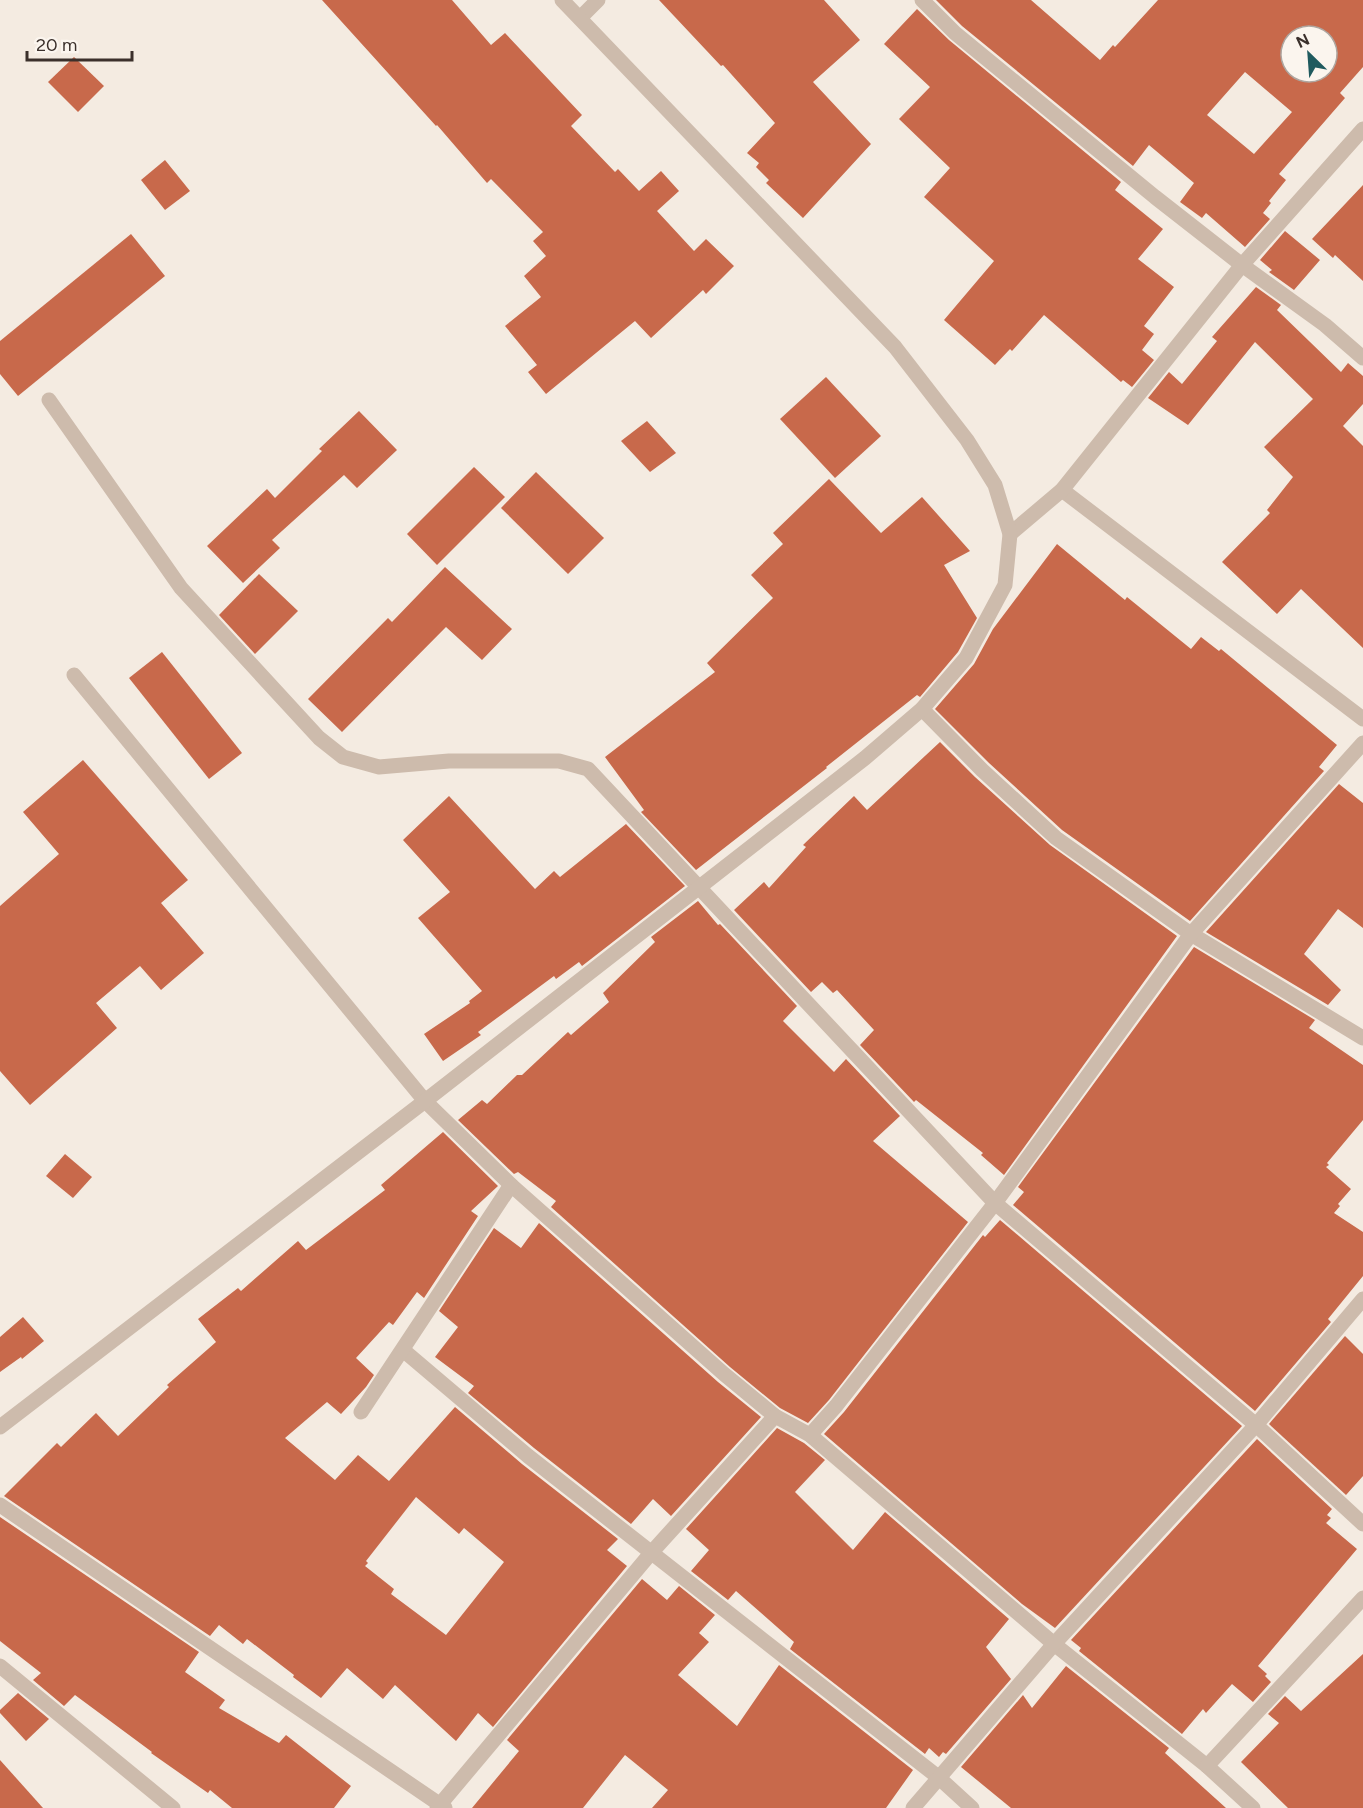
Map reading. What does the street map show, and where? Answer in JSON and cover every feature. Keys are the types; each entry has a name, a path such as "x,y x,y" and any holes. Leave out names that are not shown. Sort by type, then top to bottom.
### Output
{"street":[{"path":"0,1427 425,1101 865,758 922,709 966,657 1005,585 1010,534 994,485 967,440 895,347 562,0"},
{"path":"579,18 598,0"},
{"path":"922,0 955,33 1155,197 1325,326 1363,358"},
{"path":"1010,534 1062,490 1242,265 1363,129"},
{"path":"49,400 181,588 319,738 343,758 379,767 449,761 559,761 588,769 995,1203 1257,1425 1363,1524"},
{"path":"1062,490 1363,719"},
{"path":"74,675 425,1101 511,1185 724,1374 775,1416 810,1435 1054,1644 1207,1766 1253,1808"},
{"path":"922,709 982,770 1056,838 1191,934 1363,1038"},
{"path":"810,1435 843,1397 995,1203 1191,934 1363,743"},
{"path":"361,1412 511,1185"},
{"path":"913,1808 1054,1644 1257,1425 1363,1299"},
{"path":"403,1350 528,1456 938,1777 972,1808"},
{"path":"0,1505 441,1807 651,1553 775,1416"},
{"path":"1207,1766 1363,1598"},
{"path":"0,1665 173,1808"}],"building":[{"path":"322,0 452,0 491,45 505,33 582,115 571,126 615,172 618,169 639,191 661,171 679,191 657,211 694,251 706,239 734,266 706,294 703,290 651,338 635,321 546,394 528,372 537,365 505,326 541,297 524,276 546,256 533,241 543,232 491,179 487,183"},
{"path":"659,0 824,0 860,40 813,82 871,144 803,218 766,183 769,180 756,167 759,163 747,153 775,123 723,65 721,66"},
{"path":"936,0 1031,0 1100,60 1158,0 1363,0 1363,67 1340,93 1345,98 1279,174 1286,180 1269,201 1271,203 1263,213 1270,219 1245,247 1206,213 1202,218 1180,202 1194,183 1149,145 1133,166 962,26","holes":["1245,72 1292,112 1254,154 1207,115"]},
{"path":"917,9 949,40 1121,182 1115,190 1163,229 1138,259 1174,287 1144,326 1154,334 1142,350 1154,360 1132,387 1123,380 1121,382 1044,315 1012,351 1010,349 995,365 944,320 994,261 924,197 950,168 899,119 930,87 884,44"},
{"path":"74,57 104,86 78,112 48,82"},
{"path":"165,160 190,191 165,210 141,180"},
{"path":"1363,185 1363,281 1335,255 1333,258 1312,239"},
{"path":"1285,231 1320,260 1294,290 1269,272 1272,270 1260,260"},
{"path":"131,234 165,276 18,396 0,374 0,341"},
{"path":"1256,287 1281,305 1277,310 1341,372 1348,363 1363,376 1363,404 1343,426 1363,446 1363,648 1301,589 1277,614 1222,562 1270,513 1267,510 1293,477 1264,447 1313,399 1255,342 1188,425 1148,398 1169,372 1182,384 1217,341 1212,337"},
{"path":"826,377 881,436 835,478 780,419"},
{"path":"359,411 397,450 357,488 344,475 272,540 280,548 243,583 207,546 267,489 275,498 322,451 319,449"},
{"path":"647,421 676,453 650,472 621,441"},
{"path":"474,467 505,497 437,565 407,534"},
{"path":"536,472 604,538 568,574 501,508"},
{"path":"829,479 881,533 922,497 970,551 944,565 977,618 958,652 920,697 917,695 696,870 641,812 644,810 605,757 715,672 707,663 773,598 751,575 783,544 773,533"},
{"path":"1057,544 1125,600 1127,597 1191,649 1201,637 1219,651 1221,649 1337,745 1319,767 1324,771 1190,921 1062,830 989,763 935,709 974,664 993,629"},
{"path":"445,567 512,629 482,660 446,627 342,732 308,699 388,618 392,622"},
{"path":"259,574 298,611 255,654 219,615"},
{"path":"162,652 242,753 209,779 129,678"},
{"path":"940,742 1050,845 1177,936 1004,1175 981,1155 983,1153 916,1100 914,1102 860,1045 874,1030 837,990 833,993 822,982 811,992 734,910 764,882 769,888 806,847 803,845 854,796 867,810"},
{"path":"83,760 188,880 161,903 204,953 161,990 140,966 96,1003 117,1028 30,1105 0,1071 0,906 59,854 23,812"},
{"path":"1339,784 1363,803 1363,928 1338,909 1304,954 1341,990 1328,1005 1206,932"},
{"path":"449,796 535,889 554,871 560,877 626,824 685,886 582,966 579,962 556,979 554,976 478,1032 481,1035 443,1061 424,1034 470,1003 469,1001 482,991 418,918 450,892 403,840"},
{"path":"698,901 718,925 720,924 797,1006 783,1021 834,1072 846,1059 900,1116 873,1141 968,1222 829,1400 808,1423 780,1408 730,1367 551,1207 556,1201 518,1172 514,1174 458,1120 482,1100 487,1104 568,1032 571,1035 609,1002 603,993 655,942 651,937"},
{"path":"1194,947 1315,1020 1309,1028 1363,1065 1363,1120 1326,1167 1351,1189 1338,1204 1340,1206 1334,1213 1363,1232 1363,1276 1328,1319 1331,1322 1255,1411 1013,1205 1024,1192 1018,1187"},
{"path":"443,1132 498,1186 471,1211 478,1216 424,1298 417,1292 393,1325 389,1322 356,1358 374,1375 366,1387 341,1414 327,1402 285,1438 335,1480 358,1455 389,1481 455,1407 522,1464 618,1539 607,1550 627,1566 493,1727 478,1713 456,1741 395,1685 383,1699 347,1668 321,1698 247,1639 243,1644 219,1625 210,1636 4,1496 57,1443 61,1447 96,1413 118,1436 169,1387 167,1385 216,1342 198,1319 238,1288 241,1291 298,1241 306,1250 385,1190 381,1185","holes":["416,1497 459,1534 464,1528 504,1562 446,1635 391,1594 394,1589 365,1566 368,1563 366,1561"]},
{"path":"65,1154 92,1177 73,1198 46,1176"},
{"path":"1000,1220 1242,1426 1055,1628 1022,1604 824,1434 844,1412 983,1235 985,1237"},
{"path":"539,1223 718,1382 761,1417 671,1516 653,1499 631,1524 468,1393 474,1386 435,1357 458,1327 439,1311 494,1228 521,1248"},
{"path":"23,1317 44,1341 22,1359 21,1357 0,1372 0,1337"},
{"path":"1345,1336 1363,1354 1363,1476 1346,1495 1269,1424"},
{"path":"777,1428 804,1443 825,1460 795,1492 853,1550 885,1512 1009,1619 986,1647 1011,1679 946,1754 943,1752 939,1757 929,1748 925,1754 790,1649 794,1642 736,1591 728,1600 691,1571 709,1550 686,1529"},
{"path":"1257,1439 1332,1509 1327,1515 1331,1518 1326,1523 1357,1549 1258,1666 1267,1674 1265,1676 1271,1682 1253,1702 1232,1684 1206,1713 1203,1709 1182,1734 1079,1651 1081,1648 1071,1640"},
{"path":"0,1517 199,1652 185,1672 225,1700 219,1708 279,1743 286,1735 351,1786 334,1808 232,1808 210,1790 208,1793 151,1753 75,1695 64,1706 33,1680 41,1673 0,1641"},
{"path":"642,1579 667,1600 679,1586 715,1615 699,1633 709,1642 678,1675 737,1726 779,1665 913,1770 886,1808 652,1808 668,1790 625,1755 583,1808 472,1808 519,1751 507,1740"},
{"path":"1363,1654 1363,1808 1288,1808 1241,1762 1279,1723 1268,1714 1285,1696 1301,1711"},
{"path":"1066,1666 1169,1748 1165,1753 1226,1808 1011,1808 961,1767 1023,1695 1032,1708"},
{"path":"18,1693 49,1719 26,1741 0,1713 0,1710"},
{"path":"0,1760 43,1808 0,1808"}]}
